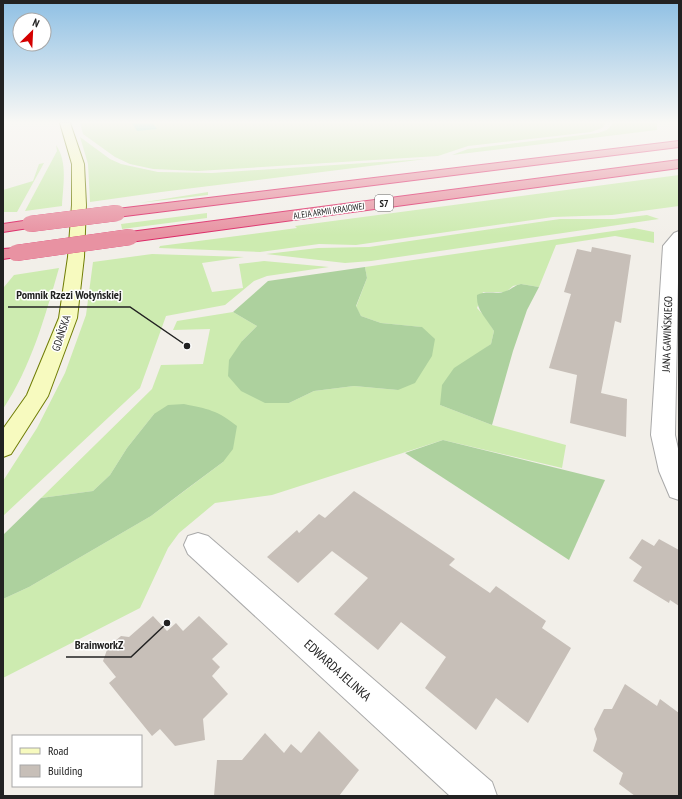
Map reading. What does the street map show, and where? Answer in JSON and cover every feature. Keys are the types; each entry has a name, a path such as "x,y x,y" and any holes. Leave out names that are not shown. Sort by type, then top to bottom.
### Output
{"highway":[{"name":"S7","path":"3,228 546,160"},
{"name":"ALEJA ARMII KRAJOWEJ","path":"10,253 679,164"}],"street":[{"name":"GDAŃSKA","path":"3,448 37,396 68,318 76,257 79,205 77,160"},
{"name":"JANA GAWIŃSKIEGO","path":"679,236 671,246 663,435 671,471 679,490"},
{"name":"EDWARDA JELINKA","path":"198,545 478,796"}],"green space":[{"path":"52,160 62,160 64,182 62,206 25,211"},
{"path":"87,160 113,160 121,164 158,172 212,173 416,160 90,202"},
{"path":"122,160 369,160 198,171 153,169 130,164"},
{"path":"44,163 17,212 3,212 3,190 33,181 39,164"},
{"path":"679,175 679,206 612,215 553,217 356,245 319,244 260,252 159,248 160,246 297,228 295,226"},
{"path":"208,192 208,195 139,203"},
{"path":"207,213 207,218 122,229 121,224"},
{"path":"647,215 659,219 371,261 345,263 266,254 318,248 369,247 560,219 614,219"},
{"path":"634,228 654,232 654,243 615,236 556,245 539,287 521,284 513,286 506,292 483,292 477,308 487,319 494,331 491,344 480,352 440,405 492,425 566,445 562,468 443,440 272,495 215,503 179,533 168,548 140,608 3,678 3,599 29,587 151,516 223,462 154,414 127,448 110,475 93,491 41,498 152,389 161,365 203,364 210,329 173,330 177,321 233,312 257,326 242,341 289,403 314,391 354,386 398,390 421,327 381,323 361,316 356,307 367,278 365,267"},
{"path":"152,254 244,257 202,263 212,292 243,288 239,264 264,261 329,267 267,276 254,281 225,305 166,316 140,388 3,516 3,481 37,428 65,373 86,315 93,262"},
{"path":"365,267 367,278 356,306 361,316 381,323 422,327 435,339 432,356 415,383 398,390 354,386 314,391 289,403 265,403 241,391 228,376 229,360 242,341 257,326 233,312 268,281"},
{"path":"59,268 43,323 29,359 22,376 3,409 4,287 14,275"},
{"path":"521,284 539,287 527,310 513,351 492,425 440,405 442,385 454,368 491,344 494,331 480,310 477,295 503,292"},
{"path":"184,404 218,413 237,426 233,449 223,462 151,516 29,587 3,599 3,535 41,498 93,491 110,475 127,448 154,414 168,405"},
{"path":"443,440 605,480 569,560 405,453"}],"building":[{"path":"592,247 631,255 621,323 615,321 601,393 627,399 626,437 570,423 577,375 549,368 571,294 564,292 577,249 591,252"},
{"path":"354,491 455,559 449,565 490,593 496,586 546,621 542,628 571,648 528,723 496,698 476,730 425,688 446,657 401,622 378,650 334,614 368,578 332,551 298,583 267,557 297,530 299,533 319,514 325,518"},
{"path":"642,539 654,546 659,539 679,550 679,606 670,600 669,603 633,581 642,567 629,558"},
{"path":"153,616 167,631 176,623 183,631 199,616 228,644 212,659 220,667 212,676 228,694 203,719 205,740 175,746 160,729 152,736 109,683 116,677 103,661 108,647 121,636 129,637"},
{"path":"625,684 657,706 660,699 679,713 679,796 635,796 619,784 623,773 593,751 597,739 594,729 604,709 612,709"},
{"path":"319,731 359,770 339,796 214,796 217,760 242,760 265,733 284,753 291,744 301,753"}],"place":[{"name":"Pomnik Rzezi Wołyńskiej","path":"187,346"},
{"name":"BrainworkZ","path":"167,623"}]}
